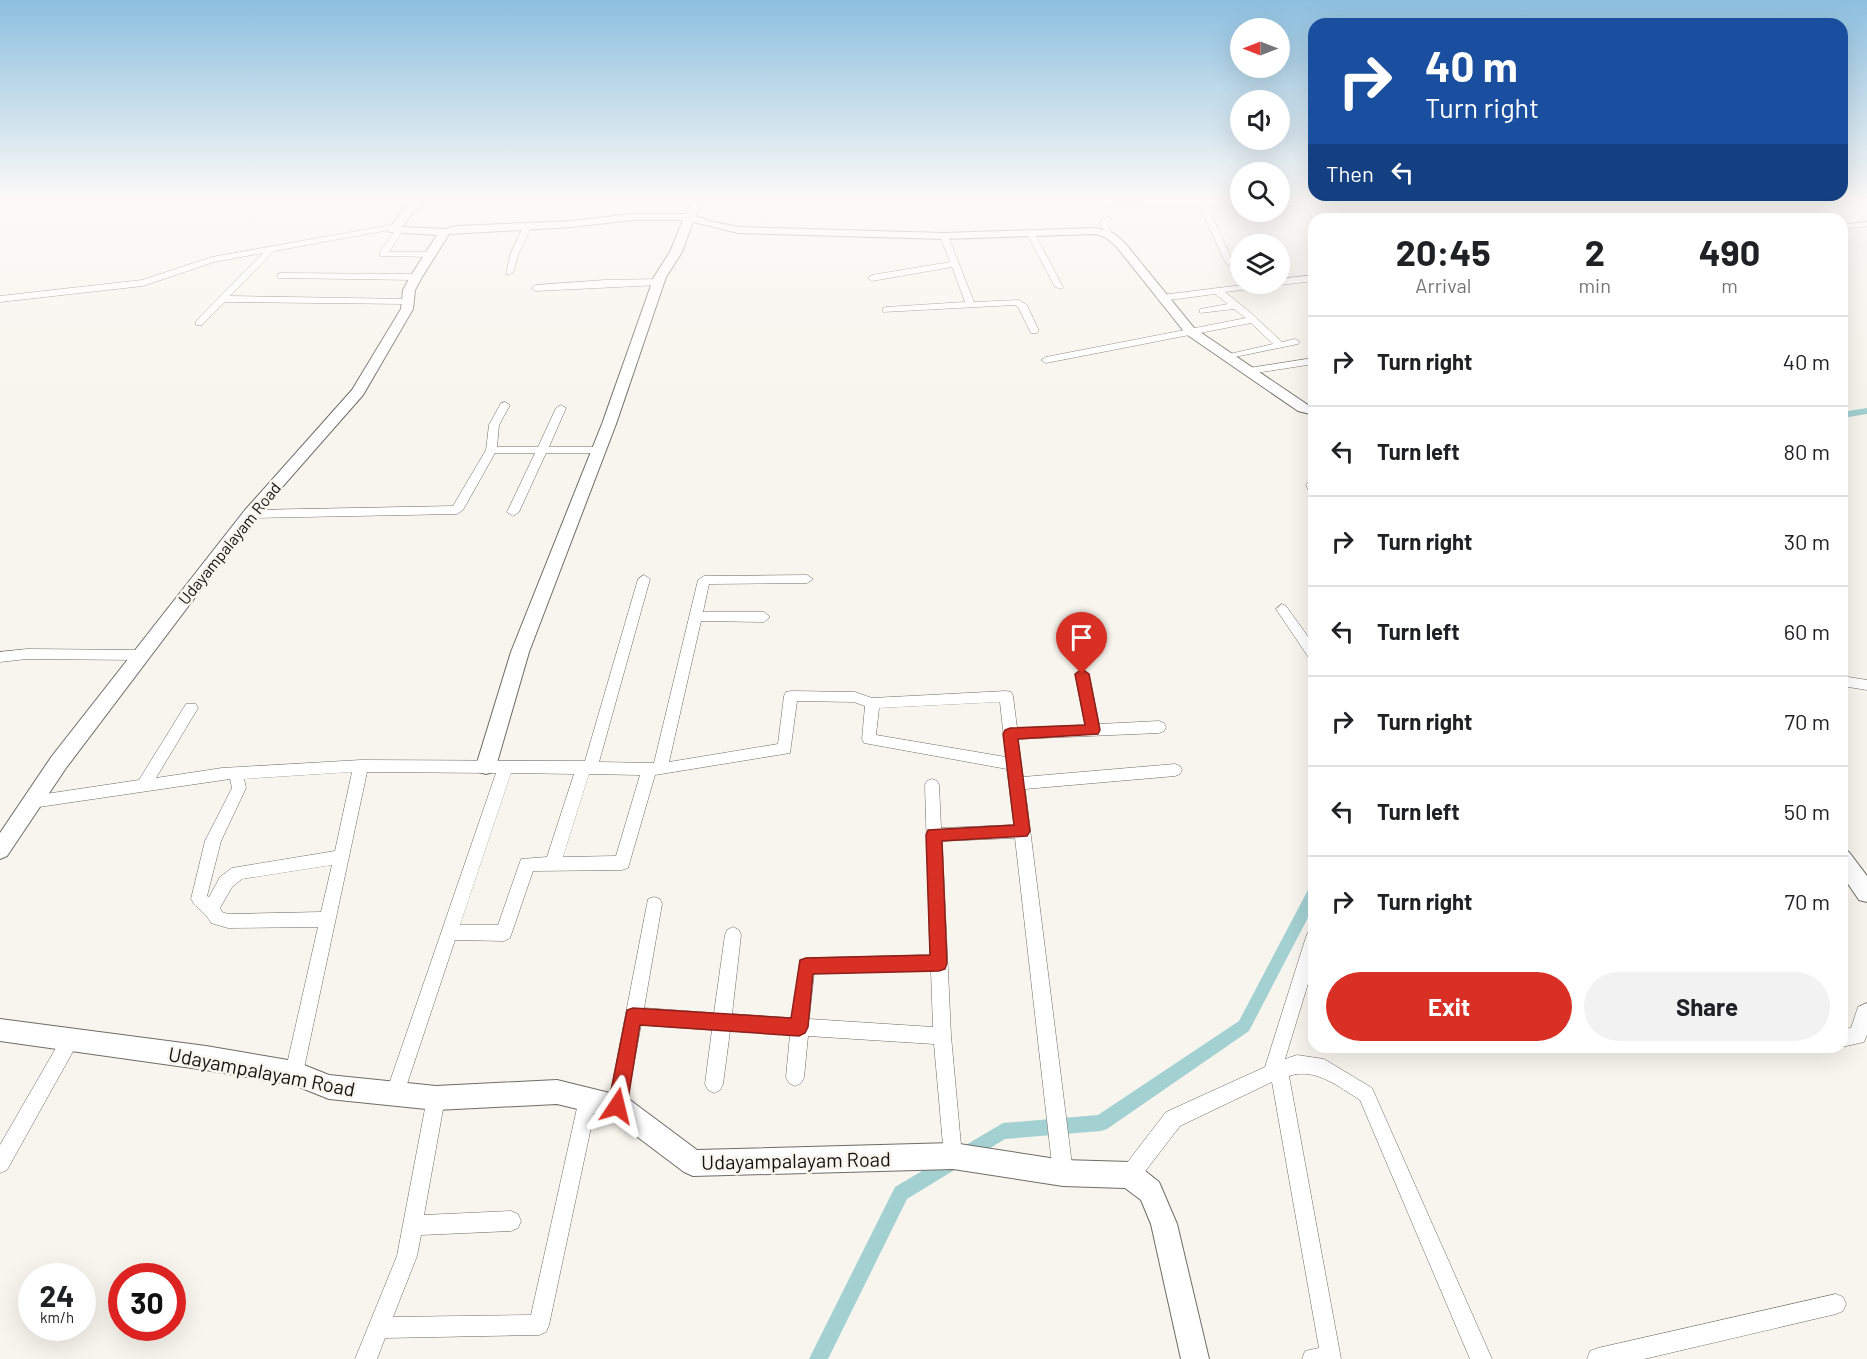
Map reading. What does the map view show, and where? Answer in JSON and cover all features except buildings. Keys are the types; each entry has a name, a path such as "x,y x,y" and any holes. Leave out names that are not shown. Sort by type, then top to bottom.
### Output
{"street":[{"path":"0,299 143,284 196,265"},
{"path":"199,323 255,265"},
{"name":"Udayampalayam Road","path":"0,850 59,762 249,514 358,392 407,309 406,301 416,277 424,265"},
{"path":"509,273 511,265"},
{"path":"486,766 520,652 598,450 659,282 668,265"},
{"path":"872,278 947,265"},
{"path":"956,265 971,305"},
{"path":"1048,265 1059,287"},
{"path":"1137,265 1190,331 1308,409"},
{"path":"282,276 416,277"},
{"path":"1290,281 1308,279"},
{"path":"536,288 659,282"},
{"path":"1162,298 1230,288"},
{"path":"1216,290 1279,345"},
{"path":"223,299 406,301"},
{"path":"886,310 1020,303 1034,331"},
{"path":"1203,311 1234,306"},
{"path":"1046,360 1253,320"},
{"path":"1228,357 1294,342"},
{"path":"1249,371 1308,362"},
{"path":"249,514 457,510 491,450 494,424 505,405"},
{"path":"513,512 561,408"},
{"path":"491,450 598,450"},
{"path":"554,864 587,768 644,579"},
{"path":"450,932 504,933 527,864 622,863 655,769 704,580 807,579"},
{"path":"1282,609 1308,646"},
{"path":"696,616 764,616"},
{"path":"0,657 27,654 141,655"},
{"path":"1082,674 1093,730"},
{"path":"1848,682 1867,685"},
{"path":"32,802 236,773 361,766 655,769 784,749 791,696 855,697 872,704 1006,696 1063,1168"},
{"path":"872,704 869,739 1014,764"},
{"path":"143,786 191,708"},
{"path":"1010,734 1159,727"},
{"path":"294,1073 361,766"},
{"path":"395,1093 506,766"},
{"path":"1016,784 1175,770"},
{"path":"236,773 238,788 213,840 199,899 212,908 217,918 228,921 327,919"},
{"path":"932,785 942,1036 953,1156"},
{"path":"934,835 1022,831"},
{"path":"212,908 226,882 238,873 341,857"},
{"path":"1848,866 1867,893"},
{"path":"617,1106 654,904"},
{"path":"714,1084 733,935"},
{"path":"1308,958 1275,1072 1325,1359"},
{"path":"795,1077 806,966 939,963"},
{"path":"1848,1037 1858,1036 1864,1013 1867,1011"},
{"path":"633,1016 942,1036"},
{"name":"Udayampalayam Road","path":"0,1030 206,1058 294,1073 329,1087 436,1098 557,1092 617,1106 693,1163 953,1156 1012,1165 1130,1175"},
{"path":"0,1163 70,1040"},
{"path":"1195,1359 1164,1224 1150,1191 1130,1175 1173,1119 1275,1072 1297,1065 1324,1068 1366,1094 1481,1359"},
{"path":"366,1359 407,1256 436,1098"},
{"path":"379,1328 540,1324 588,1099"},
{"path":"413,1225 511,1221"},
{"path":"1598,1359 1836,1304"}],"waterway":[{"path":"1848,414 1867,411"},
{"path":"818,1359 901,1193 1003,1131 1101,1123 1244,1026 1308,903"}],"route":[{"path":"617,1106 633,1016 799,1027 806,966 939,963 934,835 1022,831 1010,734 1093,730 1082,674"}]}
